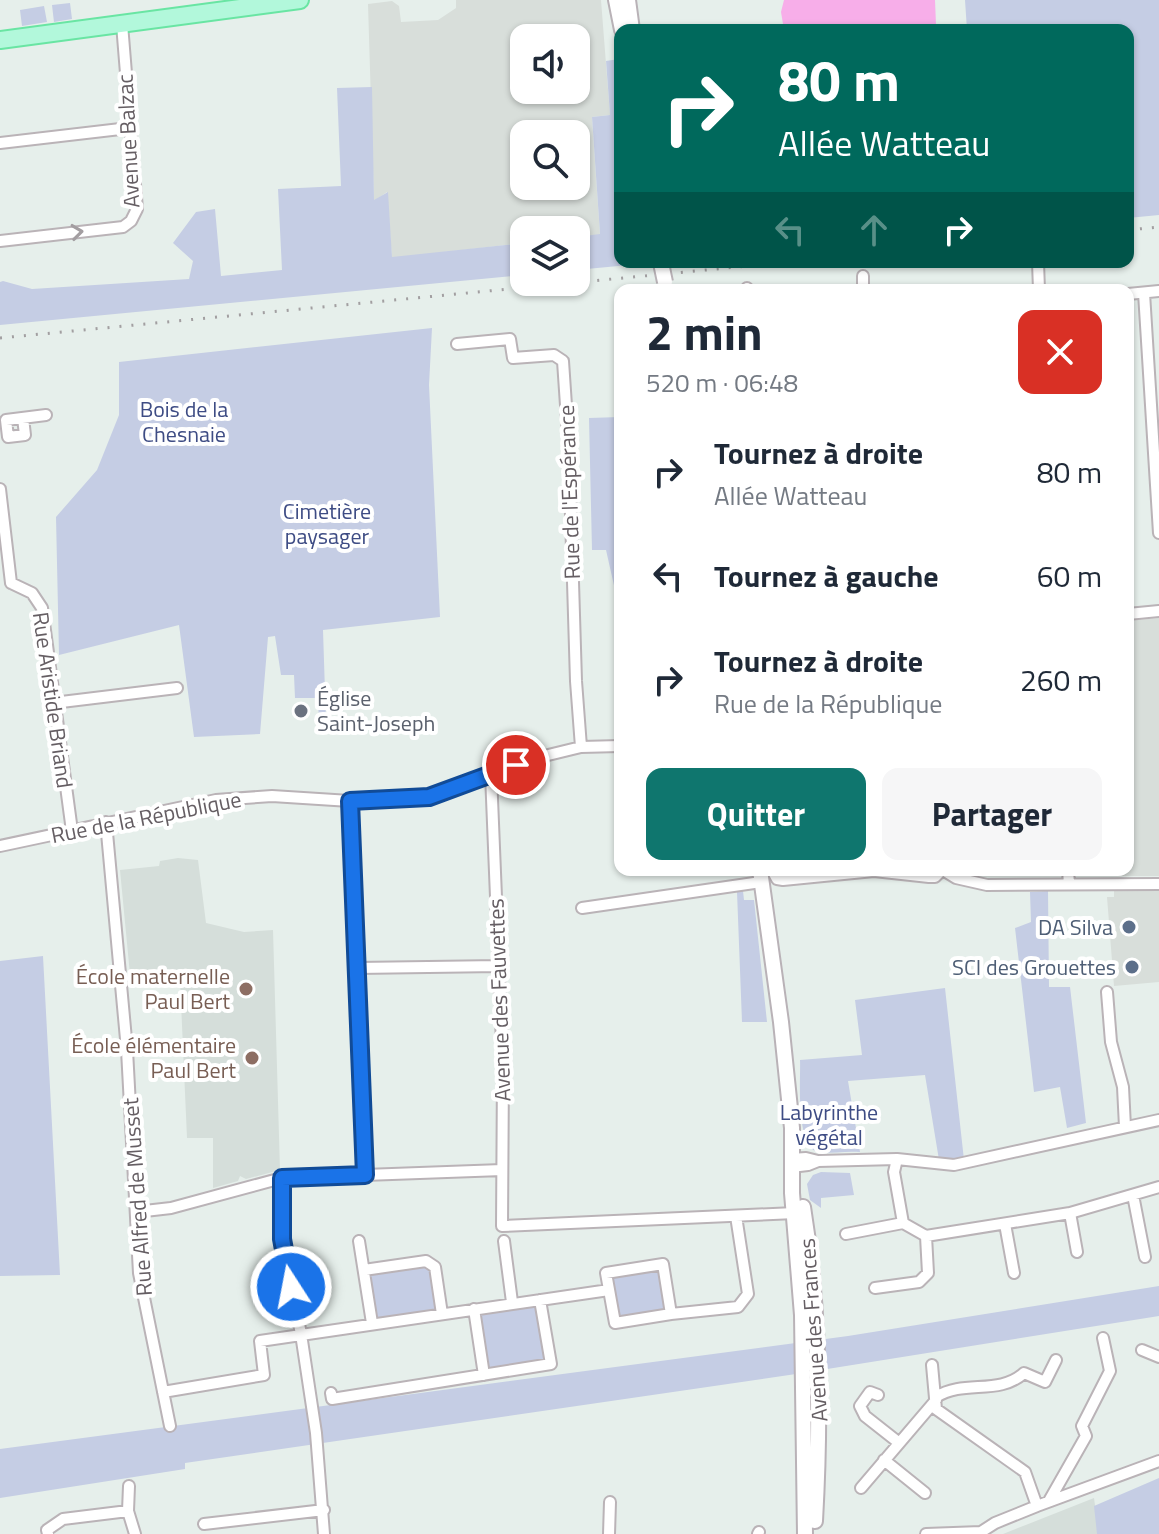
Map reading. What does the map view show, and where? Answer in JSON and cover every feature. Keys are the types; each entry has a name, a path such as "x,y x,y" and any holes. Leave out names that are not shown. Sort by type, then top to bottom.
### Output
{"main road":[{"path":"0,40 122,24 183,10 300,0"},
{"path":"616,0 621,24"},
{"path":"628,0 631,24"},
{"name":"Avenue des Frances","path":"760,876 799,1182 805,1534"},
{"name":"Avenue des Frances","path":"799,1210 811,1265 819,1374 814,1534"}],"street":[{"name":"Avenue Balzac","path":"0,241 123,227 131,221 137,209 122,24"},
{"path":"0,143 129,128"},
{"path":"863,276 863,284"},
{"path":"1134,294 1159,291"},
{"path":"1144,293 1159,533"},
{"name":"Rue de l'Espérance","path":"457,344 510,339 513,358 554,355 563,361 581,747"},
{"path":"0,448 8,437 6,420 46,415"},
{"path":"8,437 25,435 23,418"},
{"name":"Rue Aristide Briand","path":"0,489 6,584 32,593 41,604 72,831"},
{"path":"1134,613 1159,611"},
{"path":"53,703 177,688"},
{"name":"Rue de la République","path":"0,846 106,822 237,798 289,795 350,801 429,797 540,757 581,747 614,746"},
{"name":"Avenue des Fauvettes","path":"491,774 503,1069 502,1226 736,1216"},
{"path":"350,801 365,1175"},
{"name":"Rue Alfred de Musset","path":"106,822 127,1050 139,1273 170,1426"},
{"path":"582,908 760,876"},
{"path":"952,876 987,885 1159,884"},
{"path":"1068,876 1069,884"},
{"path":"357,968 499,966"},
{"path":"1110,996 1111,1042 1123,1087 1125,1127"},
{"path":"796,1163 897,1159 954,1165 1159,1120"},
{"path":"897,1159 894,1172 903,1223"},
{"path":"136,1212 171,1208 282,1178 502,1170"},
{"path":"282,1178 282,1239 316,1433 324,1534"},
{"path":"846,1234 903,1223 926,1236 1070,1213 1159,1187"},
{"path":"1133,1195 1145,1257"},
{"path":"671,1314 663,1264 606,1273 615,1323 738,1307 748,1294 736,1216 799,1210"},
{"path":"1070,1213 1077,1252"},
{"path":"1005,1224 1014,1273"},
{"path":"875,1288 919,1282 928,1273 926,1236"},
{"path":"359,1241 372,1323"},
{"path":"504,1241 512,1302"},
{"path":"364,1270 426,1261 435,1267 442,1314"},
{"path":"163,1392 264,1375 260,1341 609,1290"},
{"path":"331,1393 332,1399 551,1364 540,1300"},
{"path":"474,1309 484,1375"},
{"path":"1049,1501 1086,1436 1082,1426 1110,1371 1103,1338"},
{"path":"1142,1350 1159,1357"},
{"path":"861,1488 898,1442 947,1390 1013,1383 1024,1373 1045,1382 1056,1360"},
{"path":"932,1365 936,1409 1025,1472 1037,1506"},
{"path":"878,1395 870,1392 860,1406 865,1416 898,1442"},
{"path":"884,1460 925,1493"},
{"path":"926,1534 981,1532 1049,1501 1159,1461"},
{"path":"129,1486 128,1511 135,1534"},
{"path":"609,1534 610,1502"},
{"path":"204,1524 324,1510"},
{"path":"47,1532 63,1519 128,1511"}],"shaded area":[{"path":"456,0 601,0 610,115 592,117 600,235 590,236 590,216 510,216 510,245 392,258 387,192 374,201 368,4 392,1 399,6 401,22 438,20 456,8"},
{"path":"784,0 935,0 936,24 783,24 781,12"},
{"path":"1159,618 1159,876 1134,876 1134,620"},
{"path":"178,858 198,860 206,923 244,932 273,930 280,1170 246,1179 240,1176 238,1181 213,1188 213,1138 187,1138 180,980 131,985 120,870 159,866 160,861"},
{"path":"1159,890 1159,982 1114,986 1107,897 1114,897 1114,891"},
{"path":"1094,1498 1099,1534 1003,1534"}],"green space":[{"path":"965,0 1159,0 1159,215 1134,217 1134,24 967,24"},
{"path":"70,3 72,19 54,22 52,5"},
{"path":"44,6 47,22 22,26 20,10"},
{"path":"614,60 614,266 590,269 590,235 600,234 592,117 610,115 606,61"},
{"path":"372,87 374,200 388,192 392,257 510,244 510,276 0,325 0,282 3,281 32,289 189,279 193,261 173,243 196,212 215,209 221,276 282,270 278,189 341,186 337,88"},
{"path":"432,328 429,385 440,617 323,630 326,723 319,724 318,698 295,698 294,675 281,675 275,636 268,637 260,734 194,737 179,625 59,655 56,517 97,470 119,415 119,362"},
{"path":"614,417 614,585 606,550 592,550 589,418"},
{"path":"743,891 744,900 754,900 767,1022 742,1022 737,892"},
{"path":"1048,891 1049,987 1070,987 1086,1123 1067,1128 1060,1087 1034,1092 1015,928 1031,922 1030,892"},
{"path":"43,956 60,1275 0,1276 0,961"},
{"name":"Labyrinthe végétal","path":"945,988 964,1160 939,1160 925,1075 848,1081 860,1152 822,1153 813,1149 803,1128 800,1060 862,1055 855,1000"},
{"path":"821,1172 850,1173 854,1195 821,1198 821,1208 810,1200 807,1184 813,1175"},
{"path":"426,1261 435,1267 442,1314 372,1323 364,1270"},
{"path":"663,1264 671,1314 615,1323 606,1273"},
{"path":"1159,1286 1159,1316 796,1374 185,1463 185,1469 0,1498 0,1449 848,1336"},
{"path":"540,1300 551,1364 484,1375 474,1309"},
{"path":"1159,1478 1159,1534 1097,1534 1094,1506"}],"railway":[{"path":"1134,229 1159,227"},
{"path":"0,338 727,268"}],"place":[{"name":"Église Saint-Joseph","path":"301,711"},
{"name":"DA Silva","path":"1129,927"},
{"name":"SCI des Grouettes","path":"1132,967"},
{"name":"École maternelle Paul Bert","path":"246,989"},
{"name":"École élémentaire Paul Bert","path":"252,1058"}],"route":[{"path":"291,1287 282,1239 282,1178 365,1175 350,801 429,797 516,765"}],"park label":[{"name":"Bois de la Chesnaie","path":"184,422"},
{"name":"Cimetière paysager","path":"327,524"}]}
